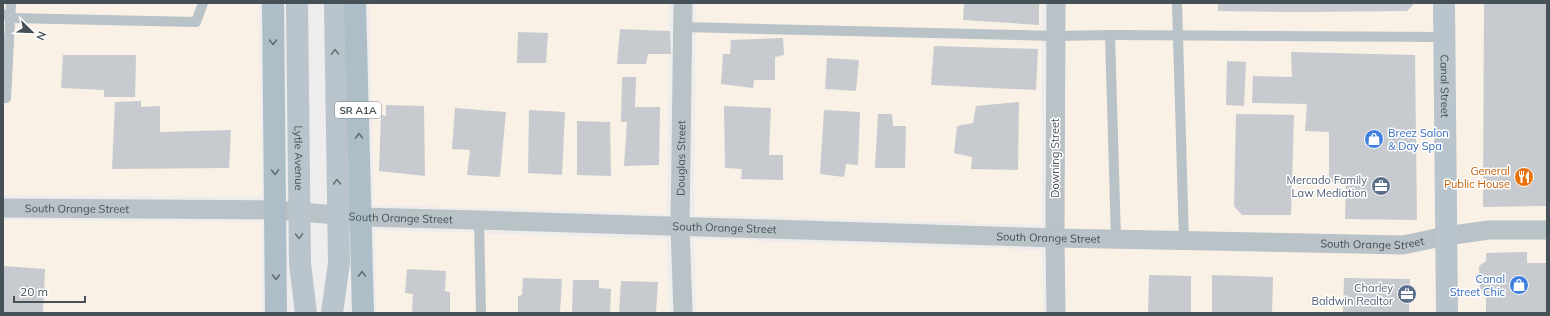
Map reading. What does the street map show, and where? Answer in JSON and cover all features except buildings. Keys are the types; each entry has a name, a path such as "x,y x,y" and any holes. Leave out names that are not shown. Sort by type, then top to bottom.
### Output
{"main road":[{"path":"273,3 276,313"},
{"name":"Lytle Avenue","path":"297,3 300,264 306,313"},
{"path":"332,313 339,263 335,3"},
{"name":"SR A1A","path":"355,3 363,313"},
{"name":"Canal Street","path":"1444,3 1447,313"}],"street":[{"name":"Douglas Street","path":"683,3 680,226 683,313"},
{"name":"Downing Street","path":"1056,3 1056,313"},
{"name":"South Orange Street","path":"3,208 275,210 361,216 1055,238 1403,245 1446,236 1489,230 1547,230"}],"lane":[{"path":"3,98 6,98 5,18 11,3"},
{"path":"5,18 196,22 203,3"},
{"path":"1177,3 1184,241"},
{"path":"682,27 1056,36 1445,37"},
{"path":"1110,35 1116,239"},
{"path":"479,220 481,313"}],"shaded area":[{"path":"3,3 259,3 262,197 3,195"},
{"path":"369,3 669,3 667,214 374,205"},
{"path":"696,3 1042,3 1042,225 694,215"},
{"path":"1056,3 1547,3 1547,313 1056,313"},
{"path":"3,220 262,222 262,313 3,313"},
{"path":"375,230 667,239 669,313 376,313"},
{"path":"694,239 1042,250 1043,313 696,313"}],"place":[{"name":"Breez Salon & Day Spa","path":"1374,139"},
{"name":"General Public House","path":"1524,177"},
{"name":"Mercado Family Law Mediation","path":"1381,186"},
{"name":"Canal Street Chic","path":"1519,285"},
{"name":"Charley Baldwin Realtor","path":"1407,294"}]}
